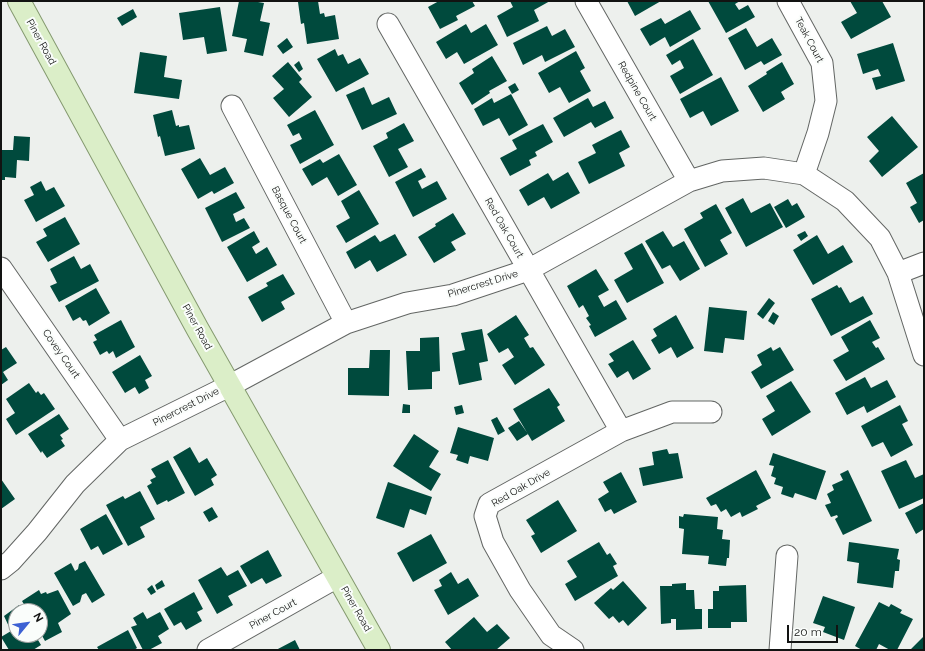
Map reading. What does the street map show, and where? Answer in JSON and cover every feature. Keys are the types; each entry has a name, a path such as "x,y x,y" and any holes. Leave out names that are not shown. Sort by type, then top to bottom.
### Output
{"main road":[{"name":"Piner Road","path":"19,1 229,386 379,650"}],"street":[{"name":"Redpine Court","path":"586,1 688,181"},
{"name":"Teak Court","path":"788,1 822,63 824,78 826,100 818,133 804,174"},
{"name":"Red Oak Court","path":"388,24 621,431"},
{"name":"Basque Court","path":"232,106 346,323"},
{"name":"Pinercrest Drive","path":"1,569 11,561 37,532 75,484 120,440 229,386 346,323 407,303 453,295 528,270 688,181 722,171 764,168 804,174 845,201 880,238 898,273 924,354"},
{"path":"898,273 924,263"},
{"name":"Covey Court","path":"1,268 120,440"},
{"name":"Red Oak Drive","path":"573,650 551,635 520,590 493,542 485,516 489,504 621,431 672,412 711,412"},
{"path":"780,650 787,556"},
{"name":"Piner Court","path":"208,650 338,577"}],"building":[{"path":"239,1 264,3 260,21 270,23 263,56 244,52 247,39 232,36"},
{"path":"318,1 320,14 324,13 325,17 335,15 339,39 307,44 304,23 301,24 298,2"},
{"path":"439,1 472,1 475,6 456,16 458,20 440,29 428,7"},
{"path":"510,1 550,1 534,10 539,21 507,37 497,16 513,7"},
{"path":"627,1 661,1 635,16"},
{"path":"708,1 740,1 735,4 739,10 748,5 755,17 726,33"},
{"path":"850,1 882,1 891,17 851,39 841,22 857,13"},
{"path":"220,7 227,51 207,54 204,37 183,40 179,13"},
{"path":"133,9 137,17 122,26 117,18"},
{"path":"690,10 701,29 670,47 665,37 650,46 640,29 661,18 665,24"},
{"path":"466,24 471,33 486,24 498,45 464,64 457,52 446,59 436,42"},
{"path":"547,26 552,36 565,29 575,47 545,62 542,55 523,65 513,43"},
{"path":"746,28 757,47 772,38 782,55 764,65 761,61 745,70 728,38"},
{"path":"287,38 293,47 283,54 277,46"},
{"path":"693,39 713,75 680,94 670,76 684,68 680,60 672,65 666,55"},
{"path":"893,43 905,81 876,90 872,78 881,76 878,69 863,74 857,54"},
{"path":"335,49 338,56 343,54 348,64 360,58 369,74 336,92 317,59"},
{"path":"576,51 585,68 580,71 591,91 569,103 560,87 549,93 538,73"},
{"path":"140,52 167,56 164,77 182,80 179,99 134,93"},
{"path":"492,56 507,81 489,91 490,93 472,105 459,83 474,73 472,69"},
{"path":"299,61 303,69 299,72 294,65"},
{"path":"288,62 302,79 299,82 312,97 289,117 273,98 284,89 272,76"},
{"path":"782,62 794,84 781,92 785,99 763,112 748,86"},
{"path":"721,77 739,111 711,126 703,111 690,118 680,99"},
{"path":"515,83 519,90 512,94 508,87"},
{"path":"364,87 372,105 389,97 397,114 362,130 346,95"},
{"path":"511,94 528,125 509,136 499,118 483,126 474,109 492,98 494,103"},
{"path":"588,98 593,107 605,101 614,118 595,128 591,122 564,137 553,118"},
{"path":"172,110 176,126 179,125 179,127 189,125 195,149 165,156 160,136 158,137 153,115"},
{"path":"315,110 334,145 300,164 290,145 302,139 299,133 293,136 287,125"},
{"path":"892,116 918,147 882,177 869,161 879,151 867,137"},
{"path":"404,123 414,141 398,149 408,167 389,177 373,146 388,138 386,133"},
{"path":"543,124 553,142 535,152 537,156 529,160 531,165 510,176 500,158 517,149 512,140"},
{"path":"621,130 630,147 619,153 625,166 589,184 578,162 596,153 592,145"},
{"path":"14,136 30,137 29,161 17,160 16,178 5,177 5,180 1,180 1,150 13,150"},
{"path":"339,154 357,185 338,196 327,177 312,186 302,169 320,159 323,163"},
{"path":"200,158 210,175 225,167 234,183 214,194 212,191 198,199 181,169"},
{"path":"421,168 426,177 418,181 422,189 437,181 447,199 413,217 395,182"},
{"path":"568,172 580,193 551,209 544,197 528,206 519,190 548,173 553,181"},
{"path":"924,173 924,220 919,223 910,207 917,203 906,183"},
{"path":"41,181 46,191 54,187 65,206 36,222 24,200 34,195 30,187"},
{"path":"359,190 379,224 346,243 336,226 350,218 341,201"},
{"path":"236,192 245,208 233,214 236,222 244,218 250,228 222,242 205,208"},
{"path":"743,198 751,213 770,203 783,227 746,247 725,208"},
{"path":"788,199 792,206 797,203 805,217 786,228 774,207"},
{"path":"716,204 732,233 720,240 728,254 705,267 684,229 703,218 700,213"},
{"path":"453,213 466,234 451,242 456,250 434,263 418,237"},
{"path":"65,217 80,244 48,262 36,242 47,236 43,229"},
{"path":"254,231 260,242 252,247 256,254 267,247 277,265 247,282 227,247"},
{"path":"663,231 673,247 684,241 700,269 680,281 670,265 662,269 645,241"},
{"path":"805,231 808,236 801,241 797,235"},
{"path":"395,234 407,255 377,272 370,260 355,269 346,252 375,235 380,242"},
{"path":"817,235 828,254 843,245 853,262 813,285 793,250"},
{"path":"642,243 664,283 627,303 614,280 633,269 624,253"},
{"path":"74,256 81,269 90,264 99,281 59,302 50,286 57,283 50,269"},
{"path":"596,269 609,290 598,296 604,307 616,300 627,319 595,337 589,326 591,325 586,318 589,316 583,305 579,308 567,286"},
{"path":"283,274 295,294 281,302 285,309 262,322 248,297 268,286 266,283"},
{"path":"837,285 839,288 841,287 850,303 863,296 873,314 831,336 811,299"},
{"path":"96,288 110,313 89,326 86,320 83,321 80,317 73,321 65,306"},
{"path":"769,298 775,303 763,319 757,314"},
{"path":"709,307 747,311 744,340 725,338 723,353 704,351"},
{"path":"773,312 779,316 774,325 768,321"},
{"path":"516,315 529,335 524,338 530,348 533,347 545,365 515,385 502,365 514,357 508,348 499,353 487,334"},
{"path":"676,315 694,348 677,358 671,347 659,354 651,340 657,336 653,329"},
{"path":"121,320 135,347 116,358 113,351 109,354 107,351 100,355 93,342 97,340 94,335"},
{"path":"870,320 880,338 872,342 876,348 878,347 885,359 846,381 833,360 849,351 841,337"},
{"path":"482,329 488,361 479,363 482,380 459,385 452,353 465,350 461,333"},
{"path":"439,337 440,371 432,372 432,389 408,390 406,351 420,351 420,338"},
{"path":"633,340 651,369 633,380 628,371 617,378 608,364 614,361 609,354"},
{"path":"6,347 17,363 3,372 8,380 1,385 1,350"},
{"path":"771,347 773,351 780,347 794,370 761,389 751,372 762,365 757,355"},
{"path":"370,350 390,350 389,396 348,395 348,368 369,368"},
{"path":"140,355 152,376 145,380 149,388 139,394 135,387 125,393 112,372"},
{"path":"865,377 871,388 887,380 896,397 867,413 864,406 847,415 835,393"},
{"path":"791,381 811,412 772,436 762,419 775,411 766,396"},
{"path":"29,383 36,393 38,391 41,395 44,393 55,409 16,435 6,419 15,413 6,399"},
{"path":"549,388 560,405 557,407 565,421 532,441 513,409"},
{"path":"403,404 410,405 410,413 402,413"},
{"path":"462,405 464,413 456,415 454,407"},
{"path":"900,405 908,421 902,424 913,445 891,457 883,442 872,447 861,426"},
{"path":"59,414 69,429 60,435 65,446 47,458 42,451 41,453 28,434"},
{"path":"497,417 505,431 498,435 491,420"},
{"path":"519,421 528,434 517,441 508,428"},
{"path":"458,427 494,438 488,461 470,456 468,464 456,460 458,455 450,453"},
{"path":"414,434 439,451 429,467 441,474 431,491 393,466"},
{"path":"190,447 199,463 207,458 217,475 211,479 214,485 195,496 173,457"},
{"path":"667,449 669,454 678,453 683,478 643,486 639,468 654,465 652,452"},
{"path":"773,453 826,471 816,500 795,493 793,498 781,494 783,487 774,484 776,478 771,476 774,466 769,465"},
{"path":"168,460 185,493 168,502 167,500 157,505 147,486 152,483 150,480 156,477 151,469"},
{"path":"906,460 915,478 924,474 924,498 899,509 881,471"},
{"path":"756,470 771,498 756,506 758,509 742,517 740,512 731,517 726,509 721,512 716,504 711,506 706,498"},
{"path":"848,470 872,521 843,535 835,519 838,517 837,515 831,517 825,505 831,503 827,494 834,490 832,485 843,480 840,474"},
{"path":"621,472 637,502 614,514 611,509 605,512 598,499 609,492 603,482"},
{"path":"1,479 15,499 1,509"},
{"path":"388,482 432,497 426,515 410,509 404,528 376,518"},
{"path":"140,491 155,519 140,527 145,537 128,546 106,505 123,496 125,499"},
{"path":"558,500 577,531 541,553 531,536 535,534 526,520"},
{"path":"924,503 924,529 916,534 905,513"},
{"path":"212,507 218,517 209,522 203,512"},
{"path":"106,514 123,544 103,555 98,546 91,550 80,529"},
{"path":"684,514 718,517 717,529 723,530 722,539 730,540 729,558 727,558 726,566 708,564 709,556 682,554 684,529 679,528 679,516 683,517"},
{"path":"431,534 447,563 413,582 397,553"},
{"path":"599,542 607,555 610,553 617,564 613,566 618,576 575,601 565,584 577,577 567,561"},
{"path":"849,542 899,549 897,559 900,560 899,571 895,571 893,588 857,583 859,563 847,561"},
{"path":"268,550 282,576 266,584 262,578 251,584 240,566"},
{"path":"85,561 105,595 92,603 86,593 82,595 80,602 73,606 54,573 71,563 75,571 78,569 79,564"},
{"path":"221,567 227,576 238,570 247,586 228,596 233,605 217,614 198,580"},
{"path":"451,572 458,584 468,578 479,596 448,615 434,590 442,586 439,580"},
{"path":"162,580 165,586 157,590 155,585"},
{"path":"623,581 647,608 628,626 623,620 619,623 613,616 609,619 594,603 611,588 613,590"},
{"path":"686,583 686,590 694,590 695,609 702,609 702,629 676,630 676,619 671,619 671,623 661,624 660,586 672,586 672,584"},
{"path":"152,585 156,592 151,595 147,589"},
{"path":"746,585 747,622 731,622 731,628 708,628 708,609 713,609 713,591 719,591 719,586"},
{"path":"39,590 41,594 46,592 47,594 58,590 71,614 58,623 62,632 48,639 48,603 23,603 22,601"},
{"path":"194,592 203,609 197,612 202,621 186,630 181,622 174,626 164,609"},
{"path":"823,596 855,607 844,640 823,632 825,627 813,623"},
{"path":"879,602 889,607 891,604 902,610 900,613 913,619 897,650 890,650 879,644 876,650 862,650 855,646"},
{"path":"143,612 147,619 160,612 169,629 158,636 162,643 149,650 143,650 131,627 137,625 133,618"},
{"path":"8,613 8,625 4,616"},
{"path":"474,617 487,632 497,624 510,638 496,650 452,650 445,642"},
{"path":"128,630 137,648 134,650 99,650 97,647"},
{"path":"8,633 8,643 40,643 41,645 33,650 9,650 1,637"},
{"path":"924,636 924,650 910,650"},
{"path":"295,640 300,650 276,650"}]}
